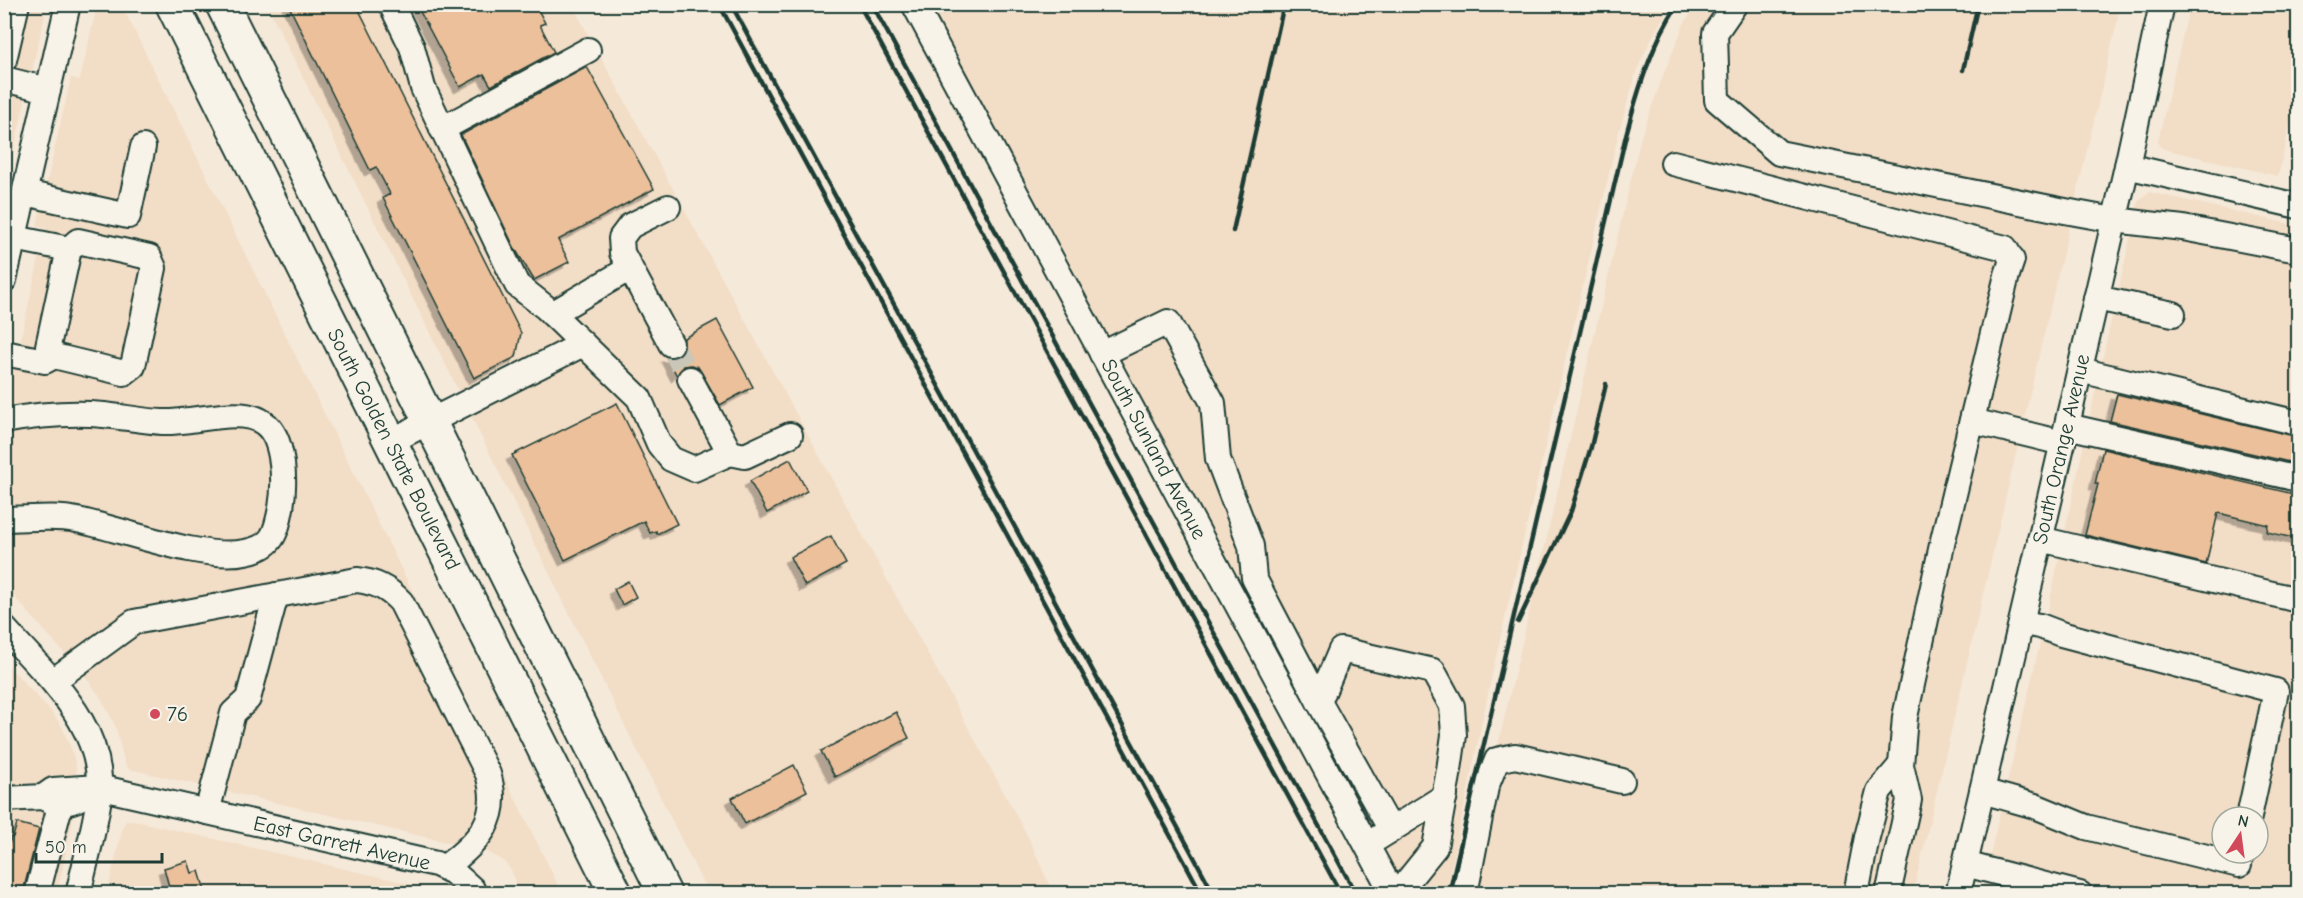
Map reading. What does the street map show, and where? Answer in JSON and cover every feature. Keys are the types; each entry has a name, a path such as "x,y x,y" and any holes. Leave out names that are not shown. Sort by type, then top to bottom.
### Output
{"main road":[{"path":"160,4 220,100"},
{"name":"South Golden State Boulevard","path":"172,4 616,894"},
{"name":"South Golden State Boulevard","path":"222,4 665,894"}],"street":[{"path":"4,60 17,4"},
{"path":"4,280 68,4"},
{"path":"391,4 412,47 423,88 517,285 552,314 639,398 659,444 671,459 694,469 730,453 745,456 790,435"},
{"name":"South Sunland Avenue","path":"915,4 1367,846 1395,894"},
{"path":"1735,4 1715,33 1717,100 1779,153 2114,220 2183,228 2298,250"},
{"name":"South Orange Avenue","path":"1958,894 2127,166 2162,4"},
{"path":"442,129 588,50"},
{"path":"4,79 48,90"},
{"path":"25,194 128,216 143,147"},
{"path":"1673,163 2005,248 2012,260 1943,540 1905,717 1901,765 1909,800 1888,894"},
{"path":"2127,166 2298,206"},
{"path":"668,207 630,226 621,238 622,254 671,344"},
{"path":"14,238 69,249"},
{"path":"4,353 45,361 54,357 124,373 133,366 154,268 149,257 78,241 69,249 48,346 54,357"},
{"path":"552,314 630,268"},
{"path":"2096,298 2173,314"},
{"path":"1102,354 1168,322 1213,403 1218,459 1251,546 1254,578 1319,702 1391,830"},
{"path":"391,441 584,344"},
{"path":"2080,370 2298,423"},
{"path":"690,379 730,453"},
{"path":"4,421 38,415 102,415 164,422 241,414 264,422 278,440 282,472 282,501 273,539 261,549 242,553 189,549 74,519 4,519"},
{"path":"1972,421 2065,434 2298,479"},
{"path":"2040,539 2298,600"},
{"path":"53,681 134,622 357,580 371,582 385,588 401,602 492,785 493,796 490,812 479,837 467,851 445,867"},
{"path":"207,812 233,713 248,699 276,595"},
{"path":"2021,623 2040,626 2061,634 2276,691 2252,805"},
{"path":"4,628 53,681 80,716 94,752 98,802 78,894"},
{"path":"1319,702 1341,650 1433,672 1452,706 1454,735 1435,847 1395,894"},
{"path":"1465,894 1486,787 1497,760 1515,756 1622,781"},
{"path":"1856,894 1879,791 1901,765"},
{"name":"East Garrett Avenue","path":"4,799 52,800 53,790 98,787 445,867 464,880 472,889"},
{"path":"1982,791 2035,806 2086,827 2210,858"},
{"path":"1367,846 1445,796"},
{"path":"38,894 52,800"},
{"path":"1965,864 2080,894"}],"shaded area":[{"path":"5,5 47,5 5,188"},
{"path":"97,5 125,12 562,893 515,893 515,879 511,870 504,861 486,851 129,769 125,764 115,725 100,696 5,586 5,408 46,228 37,226 71,78 80,80"},
{"path":"267,5 572,5 1027,835 1053,893 708,893"},
{"path":"928,5 1670,5 1637,70 1619,131 1496,656 1446,893 1407,893 1044,215"},
{"path":"1697,5 2121,5 1913,893 1463,894 1641,137 1685,22"},
{"path":"2190,5 2298,5 2298,89 2278,176 2159,146 2158,141"},
{"path":"2149,192 2298,226 2298,893 1981,894 2048,610 2139,200"},
{"path":"4,661 61,725 76,767 77,800 57,893 5,893"},
{"path":"131,820 419,886 433,893 107,894 123,826 126,821"}],"building":[{"path":"288,4 356,4 521,333 516,357 474,378 383,198 390,194 376,167 370,170"},
{"path":"416,4 535,4 545,23 540,25 554,52 491,86 484,74 460,87"},
{"path":"587,67 654,189 558,240 569,262 534,280 514,247 461,135"},
{"path":"717,320 753,387 720,405 698,367 684,366 677,376 667,357 678,356 683,351 684,338"},
{"path":"2117,394 2298,437 2298,464 2110,421"},
{"path":"617,403 677,524 657,534 656,531 650,533 644,521 565,560 512,455"},
{"path":"2103,449 2298,495 2298,539 2267,532 2268,525 2218,513 2206,564 2085,535 2098,484 2095,484"},
{"path":"790,459 807,491 767,513 750,481"},
{"path":"831,536 846,564 805,586 790,557"},
{"path":"628,581 636,597 622,605 614,589"},
{"path":"896,712 909,738 835,777 821,751"},
{"path":"794,765 807,791 745,824 732,798"},
{"path":"17,823 39,829 24,888 21,887 21,891 4,887 4,862"},
{"path":"188,861 192,873 199,871 206,894 171,894 164,868"}],"tunnel":[{"path":"671,344 690,379"}],"railway":[{"path":"719,4 1202,894"},
{"path":"731,4 1214,894"},
{"path":"859,4 1341,894"},
{"path":"872,4 1356,894"},
{"path":"1233,231 1284,4"},
{"path":"1449,894 1626,135 1653,51 1678,4"},
{"path":"1963,70 1978,4"},
{"path":"1518,622 1571,511 1591,447 1606,384"}],"place":[{"name":"76","path":"155,714"}]}
